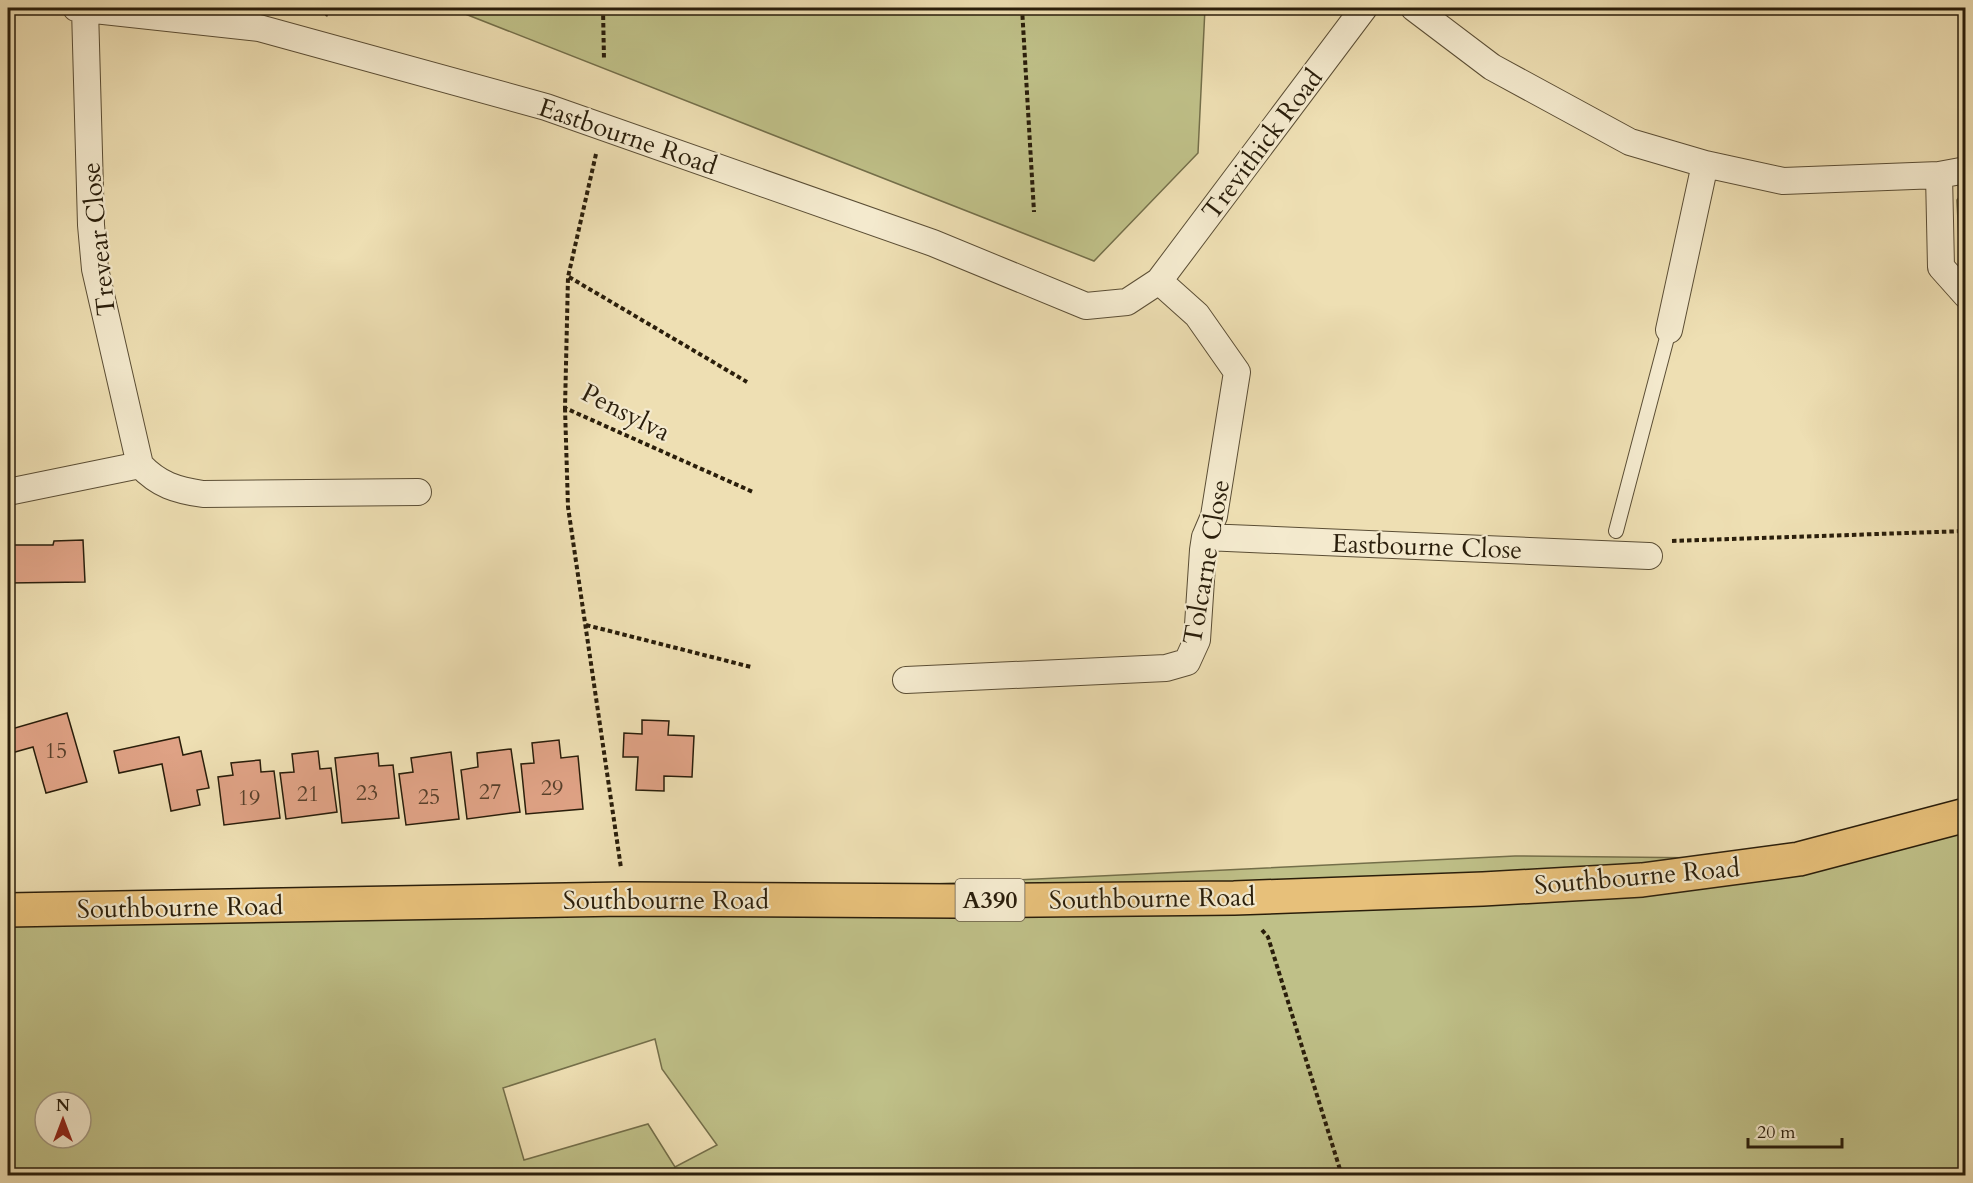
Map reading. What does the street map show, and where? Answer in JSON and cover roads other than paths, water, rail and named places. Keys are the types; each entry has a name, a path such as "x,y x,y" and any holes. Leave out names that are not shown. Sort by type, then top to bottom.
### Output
{"highway":[{"name":"Southbourne Road","path":"8,910 623,898 956,901 1234,898 1642,880 1799,859 1965,815"}],"street":[{"name":"Eastbourne Road","path":"81,8 156,12 259,28 546,107 933,243 1086,306 1127,302 1159,281"},
{"name":"Trevear Close","path":"81,8 95,269 140,465"},
{"name":"Trevithick Road","path":"1159,281 1364,8"},
{"path":"1414,8 1492,67 1630,142 1705,164 1783,181 1938,175 1965,170"},
{"path":"1669,330 1705,164"},
{"path":"1938,175 1941,267 1965,295"},
{"name":"Tolcarne Close","path":"906,680 1166,668 1187,662 1197,640 1205,537 1214,516 1237,372 1197,315 1159,281"},
{"path":"8,492 140,465 152,479 170,489 203,494 418,492"},
{"name":"Eastbourne Close","path":"1205,537 1649,556"}],"lane":[{"path":"1616,531 1669,330"}]}
